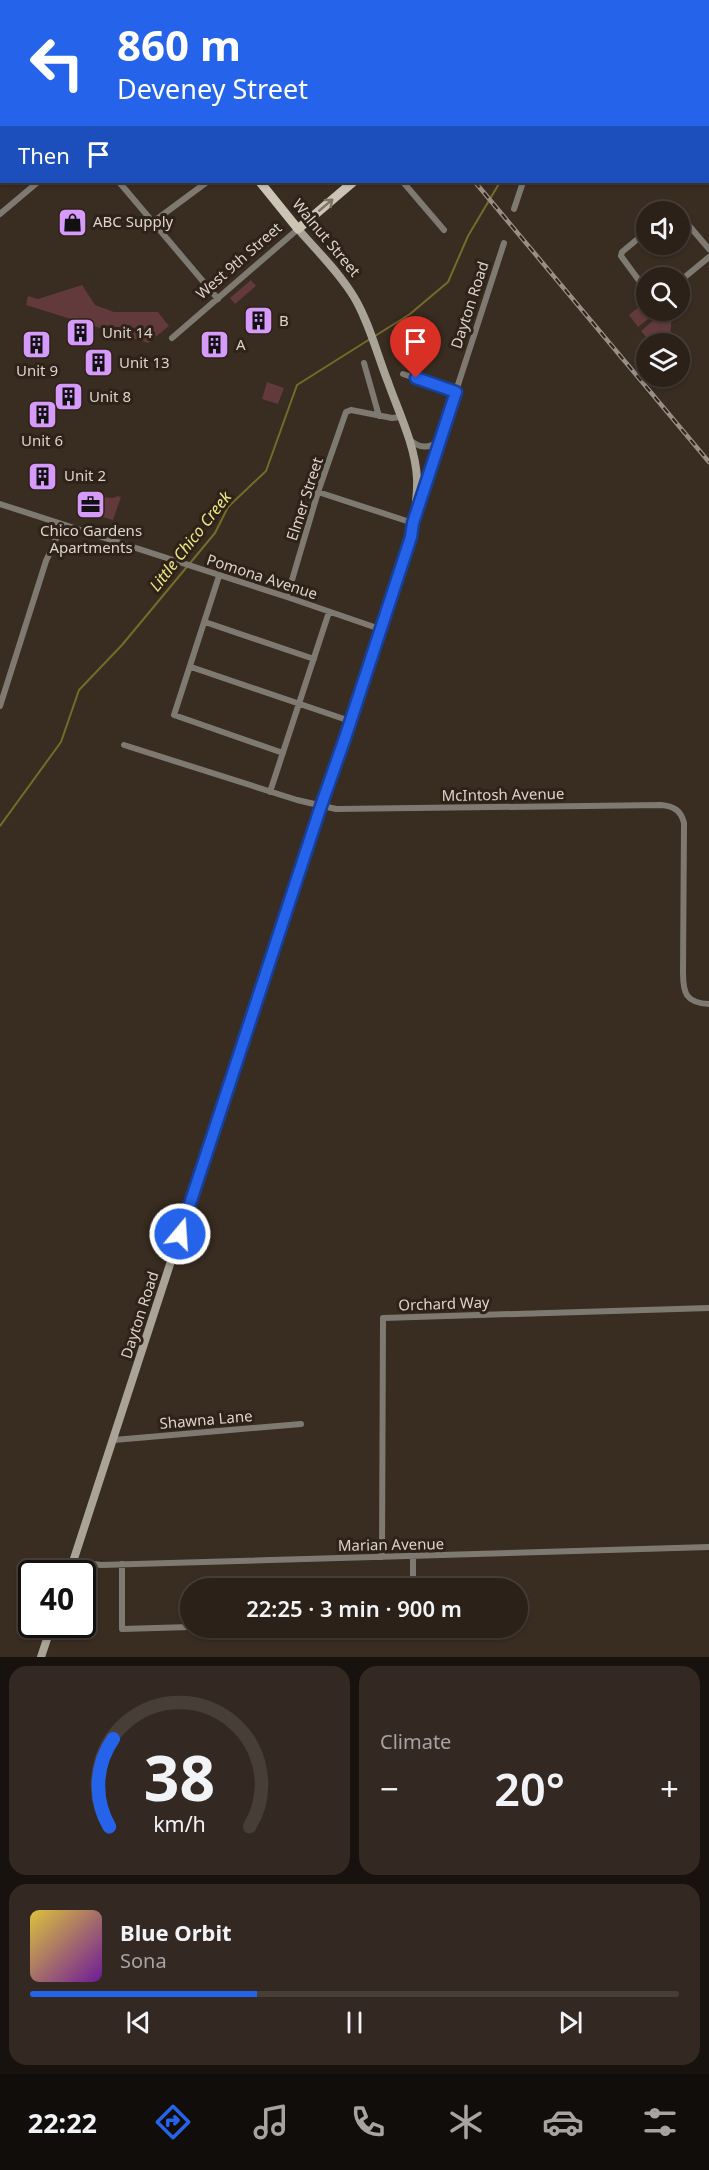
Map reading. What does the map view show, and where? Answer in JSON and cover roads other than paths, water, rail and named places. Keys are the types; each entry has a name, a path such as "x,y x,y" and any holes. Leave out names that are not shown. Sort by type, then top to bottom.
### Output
{"main road":[{"name":"Walnut Street","path":"261,183 298,229"},
{"name":"West 9th Street","path":"298,229 352,183"}],"street":[{"path":"0,214 37,183"},
{"path":"120,183 218,299"},
{"path":"153,222 206,183"},
{"path":"405,183 444,230"},
{"path":"514,209 523,183"},
{"path":"690,226 709,249"},
{"name":"West 9th Street","path":"172,338 298,229"},
{"name":"Walnut Street","path":"298,229 345,283 355,298 374,345 412,449 417,479 417,501 413,523"},
{"path":"636,240 622,252 621,256 636,276"},
{"name":"Dayton Road","path":"73,1560 411,537 413,523 504,243"},
{"path":"690,273 709,257"},
{"path":"364,363 379,416 400,417"},
{"path":"403,374 456,392"},
{"name":"Elmer Street","path":"287,597 318,492 345,414 349,410 379,416"},
{"path":"408,438 418,446 424,447 434,444 441,438"},
{"path":"318,492 413,523"},
{"name":"Pomona Avenue","path":"0,504 380,629"},
{"path":"0,706 46,561 62,525"},
{"path":"219,576 174,715 283,753"},
{"path":"270,792 329,612"},
{"path":"205,622 314,659"},
{"path":"191,667 350,721"},
{"name":"McIntosh Avenue","path":"124,745 270,792 321,806 349,810 661,805 675,808 684,823 682,973 684,991 692,1000 709,1004"},
{"name":"Orchard Way","path":"382,1557 383,1318 709,1308"},
{"name":"Shawna Lane","path":"114,1440 301,1424"},
{"name":"Marian Avenue","path":"96,1564 709,1547"},
{"path":"413,1557 413,1578"},
{"path":"122,1564 122,1629 180,1627"},
{"path":"41,1657 47,1638"}],"waterway":[{"name":"Little Chico Creek","path":"375,336 410,314 448,282 468,236 499,183"},
{"name":"Little Chico Creek","path":"0,826 61,742 79,690 122,645 215,533 228,507 266,471 297,385 370,339"}],"railway":[{"path":"476,183 709,462"}],"place":[{"name":"ABC Supply","path":"72,222"},
{"name":"B","path":"258,321"},
{"name":"Unit 14","path":"81,333"},
{"name":"Unit 9","path":"37,344"},
{"name":"A","path":"215,345"},
{"name":"Unit 13","path":"98,363"},
{"name":"Unit 8","path":"68,397"},
{"name":"Unit 6","path":"42,414"},
{"name":"Unit 2","path":"43,476"},
{"name":"Chico Gardens Apartments","path":"91,504"}]}
